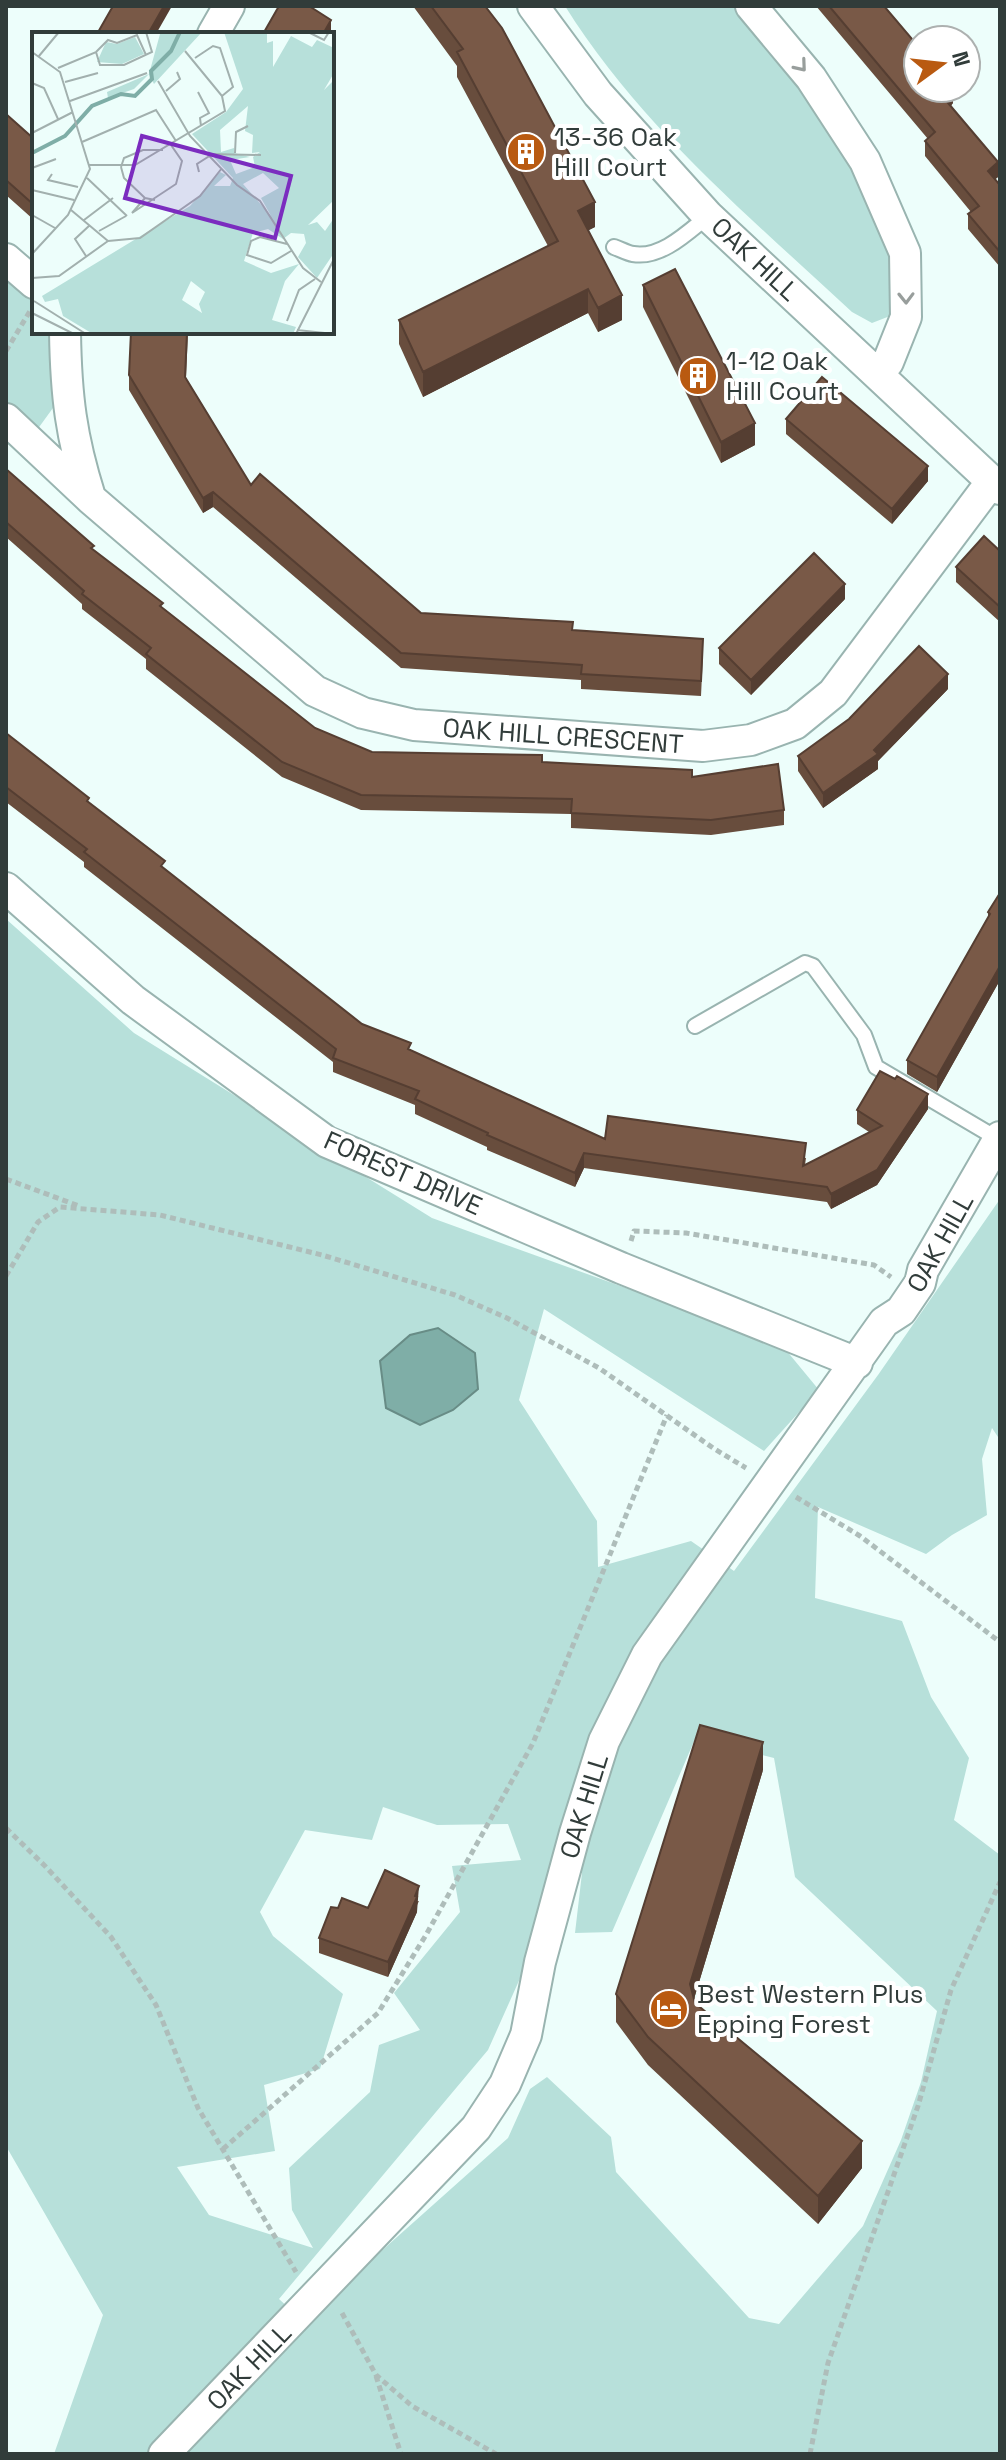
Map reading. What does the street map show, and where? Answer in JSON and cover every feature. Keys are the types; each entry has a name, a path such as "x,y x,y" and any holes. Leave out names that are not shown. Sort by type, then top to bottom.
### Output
{"street":[{"path":"214,32 229,6"},
{"name":"OAK HILL","path":"533,6 598,94 708,216 996,485"},
{"path":"751,6 811,78 865,161 905,253 906,317 888,362 877,374"},
{"path":"6,259 32,281"},
{"path":"65,334 66,390 74,447 91,499"},
{"name":"OAK HILL CRESCENT","path":"6,419 91,499 315,691 363,713 414,725 703,746 751,740 795,724 833,693 996,485"},
{"name":"FOREST DRIVE","path":"6,888 133,1000 327,1142 621,1268 857,1363"},
{"name":"OAK HILL","path":"164,2454 476,2128 505,2084 526,2035 548,1933 604,1741 647,1655 884,1322 901,1311 920,1283 923,1270 999,1138"}],"lane":[{"path":"614,247 634,254 655,252 677,240 708,216"},
{"path":"695,1026 805,963 813,966 864,1035 876,1067 999,1138"}],"path":[{"path":"6,351 32,308"},
{"path":"6,1179 87,1209"},
{"path":"6,1276 38,1222 60,1207 160,1215 322,1255 455,1295 507,1318 599,1368 713,1448 860,1536 1000,1642"},
{"path":"621,1268 634,1231 686,1233 874,1265"},
{"path":"223,2149 378,2013 426,1935 533,1743 667,1415"},
{"path":"6,1828 111,1937 156,2005 198,2108 313,2301"},
{"path":"810,2454 828,2363 918,2106 951,1990 1000,1882"},
{"path":"334,2277 343,2316 376,2375 401,2454"},
{"path":"376,2375 412,2406 496,2454"}],"shaded area":[{"path":"565,6 738,6 823,107 892,246 896,294 890,316 872,323 852,312 736,205 627,91"},
{"path":"6,259 32,281 32,334 65,334 66,390 29,441 6,419"},
{"path":"6,919 134,1033 432,1218 781,1344 819,1390 764,1451 544,1309 519,1400 597,1521 598,1567 691,1541 734,1571 878,1375 1000,1199 1000,1440 992,1428 982,1459 987,1515 926,1554 818,1507 815,1598 902,1621 931,1697 969,1758 954,1820 1000,1855 1000,2454 54,2454 103,2315 6,2146","holes":["695,1739 774,1758 795,1877 937,2011 921,2082 901,2140 863,2226 779,2324 749,2318 616,2172 611,2137 547,2077 530,2089 508,2138 303,2321 279,2299 488,2050 530,1956 551,1866 582,1873 575,1933 612,1932","383,1807 437,1825 508,1824 521,1860 452,1866 460,1912 394,1993 420,2030 379,2045 370,2092 289,2168 292,2210 313,2248 209,2215 177,2167 275,2151 264,2085 320,2069 343,1994 273,1936 260,1912 305,1830 372,1840"]},
{"path":"438,1328 475,1353 478,1389 453,1410 420,1425 386,1408 380,1361 410,1335"}],"building":[{"path":"113,6 164,6 149,32 98,32"},
{"path":"279,6 309,6 331,20 324,32 264,32"},
{"name":"13-36 Oak Hill Court","path":"431,6 485,6 502,28 595,202 578,211 622,295 598,308 588,289 423,372 399,320 558,241 457,52 463,49"},
{"path":"829,6 884,6 902,27 902,93"},
{"path":"911,104 949,104 998,162 988,171 1000,185 1000,252 968,214 979,206 925,141 935,132"},
{"path":"6,114 32,137 32,203 6,180"},
{"name":"1-12 Oak Hill Court","path":"675,269 755,423 721,442 643,285"},
{"path":"131,334 187,334 185,377 251,485 260,474 421,613 573,622 572,630 703,639 701,681 581,674 582,665 401,653 213,492 203,498 129,375"},
{"path":"822,377 928,466 892,509 786,419"},
{"path":"6,469 94,546 91,548 163,603 160,606 315,728 372,752 542,755 542,762 692,770 692,777 778,764 784,810 711,820 571,813 572,799 361,795 282,762 146,654 151,648 82,594 84,591 6,522"},
{"path":"984,536 1000,551 1000,607 956,567"},
{"path":"814,553 845,584 751,680 719,648"},
{"path":"919,646 948,674 874,750 878,754 823,793 798,756 849,719"},
{"path":"6,733 165,861 161,866 362,1024 411,1043 408,1049 605,1139 608,1116 806,1143 803,1166 882,1126 857,1110 880,1071 895,1079 897,1076 928,1094 877,1170 831,1194 827,1187 584,1153 575,1173 487,1135 415,1099 419,1091 333,1058 336,1049 84,852 87,849 6,787"},
{"path":"1000,893 1000,966 937,1077 907,1060"},
{"path":"700,1725 763,1742 690,1984 695,2003 862,2141 818,2196 648,2037 616,1994"},
{"path":"385,1870 419,1886 388,1962 319,1938 331,1907 338,1908 342,1898 368,1908"}],"place":[{"name":"13-36 Oak Hill Court","path":"526,152"},
{"name":"1-12 Oak Hill Court","path":"698,376"},
{"name":"Best Western Plus Epping Forest","path":"669,2009"}]}
